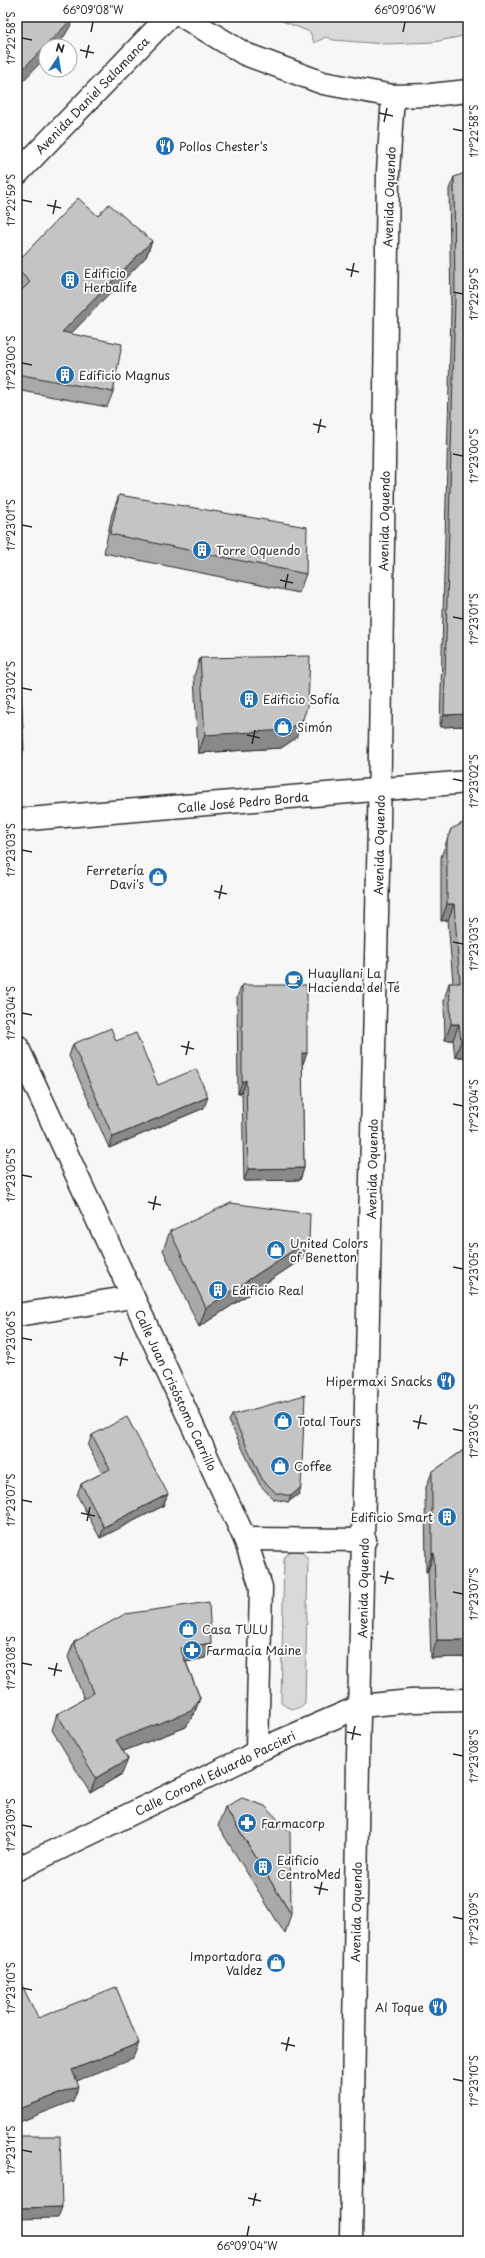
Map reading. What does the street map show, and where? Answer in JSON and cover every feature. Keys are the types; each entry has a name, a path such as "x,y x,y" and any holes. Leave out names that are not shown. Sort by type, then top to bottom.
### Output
{"main road":[{"name":"Avenida Daniel Salamanca","path":"17,174 168,17"},
{"path":"184,17 244,54 322,83 393,96 431,95 468,91"},
{"name":"Avenida Oquendo","path":"351,2241 380,789 388,209 393,96"},
{"name":"Calle José Pedro Borda","path":"17,820 468,782"},
{"name":"Calle Juan Crisóstomo Carrillo","path":"17,1046 245,1539 261,1587 257,1751"},
{"path":"17,1315 133,1297"},
{"path":"245,1539 364,1540"},
{"name":"Calle Coronel Eduardo Paccieri","path":"17,1869 246,1758 257,1751 361,1706 411,1701 468,1700"}],"shaded area":[{"path":"272,17 468,17 468,35 434,42 385,44 333,40 326,37 314,43 310,32"},
{"path":"296,1550 302,1552 308,1559 305,1703 302,1706 293,1709 281,1703 284,1558 289,1552"}],"building":[{"path":"17,17 71,17 67,24 53,38 38,38 38,54 17,75"},
{"path":"468,172 468,714 444,715 455,300 454,177"},
{"path":"78,198 98,216 109,204 152,241 62,332 122,344 113,392 17,374 17,295 30,282 17,269 17,262"},
{"path":"119,495 307,527 306,574 110,534"},
{"path":"18,631 24,749 17,749"},
{"name":"Edificio Sofía","path":"310,656 308,704 303,719 287,730 205,735 200,658"},
{"path":"463,823 468,823 468,1041 461,1041 459,1024 451,1024 449,983 460,983 454,904 447,904 447,841 451,829"},
{"path":"242,985 307,985 307,1053 302,1053 304,1168 248,1169 246,1080 242,1082"},
{"path":"111,1028 116,1041 136,1033 158,1085 196,1069 208,1097 113,1137 73,1044"},
{"name":"Edificio Real","path":"231,1203 310,1214 309,1240 206,1308 170,1231"},
{"path":"305,1395 301,1487 291,1496 276,1493 262,1479 232,1415"},
{"path":"127,1417 168,1494 104,1527 81,1484 110,1469 92,1435"},
{"path":"468,1447 468,1531 464,1533 468,1533 468,1640 437,1640 434,1553 432,1554 432,1472"},
{"path":"209,1602 211,1643 180,1648 200,1698 191,1711 116,1740 128,1759 96,1778 57,1714 94,1693 74,1642 125,1614"},
{"path":"242,1798 265,1806 290,1832 291,1914 225,1807"},
{"path":"17,1975 38,2018 116,1987 139,2043 72,2070 79,2086 17,2110"},
{"path":"17,2136 60,2136 62,2207 17,2208"}],"place":[{"name":"Pollos Chester's","path":"165,146"},
{"name":"Edificio Herbalife","path":"70,280"},
{"name":"Edificio Magnus","path":"65,375"},
{"name":"Torre Oquendo","path":"202,550"},
{"name":"Edificio Sofía","path":"249,699"},
{"name":"Simón","path":"283,727"},
{"name":"Ferretería Davi's","path":"158,877"},
{"name":"Huayllani La Hacienda del Té","path":"294,980"},
{"name":"United Colors of Benetton","path":"276,1250"},
{"name":"Edificio Real","path":"218,1290"},
{"name":"Hipermaxi Snacks","path":"446,1381"},
{"name":"Total Tours","path":"283,1421"},
{"name":"Coffee","path":"280,1466"},
{"name":"Edificio Smart","path":"447,1517"},
{"name":"Casa TULU","path":"188,1629"},
{"name":"Farmacia Maine","path":"192,1650"},
{"name":"Farmacorp","path":"247,1823"},
{"name":"Edificio CentroMed","path":"263,1867"},
{"name":"Importadora Valdez","path":"276,1963"},
{"name":"Al Toque","path":"438,2007"}]}
